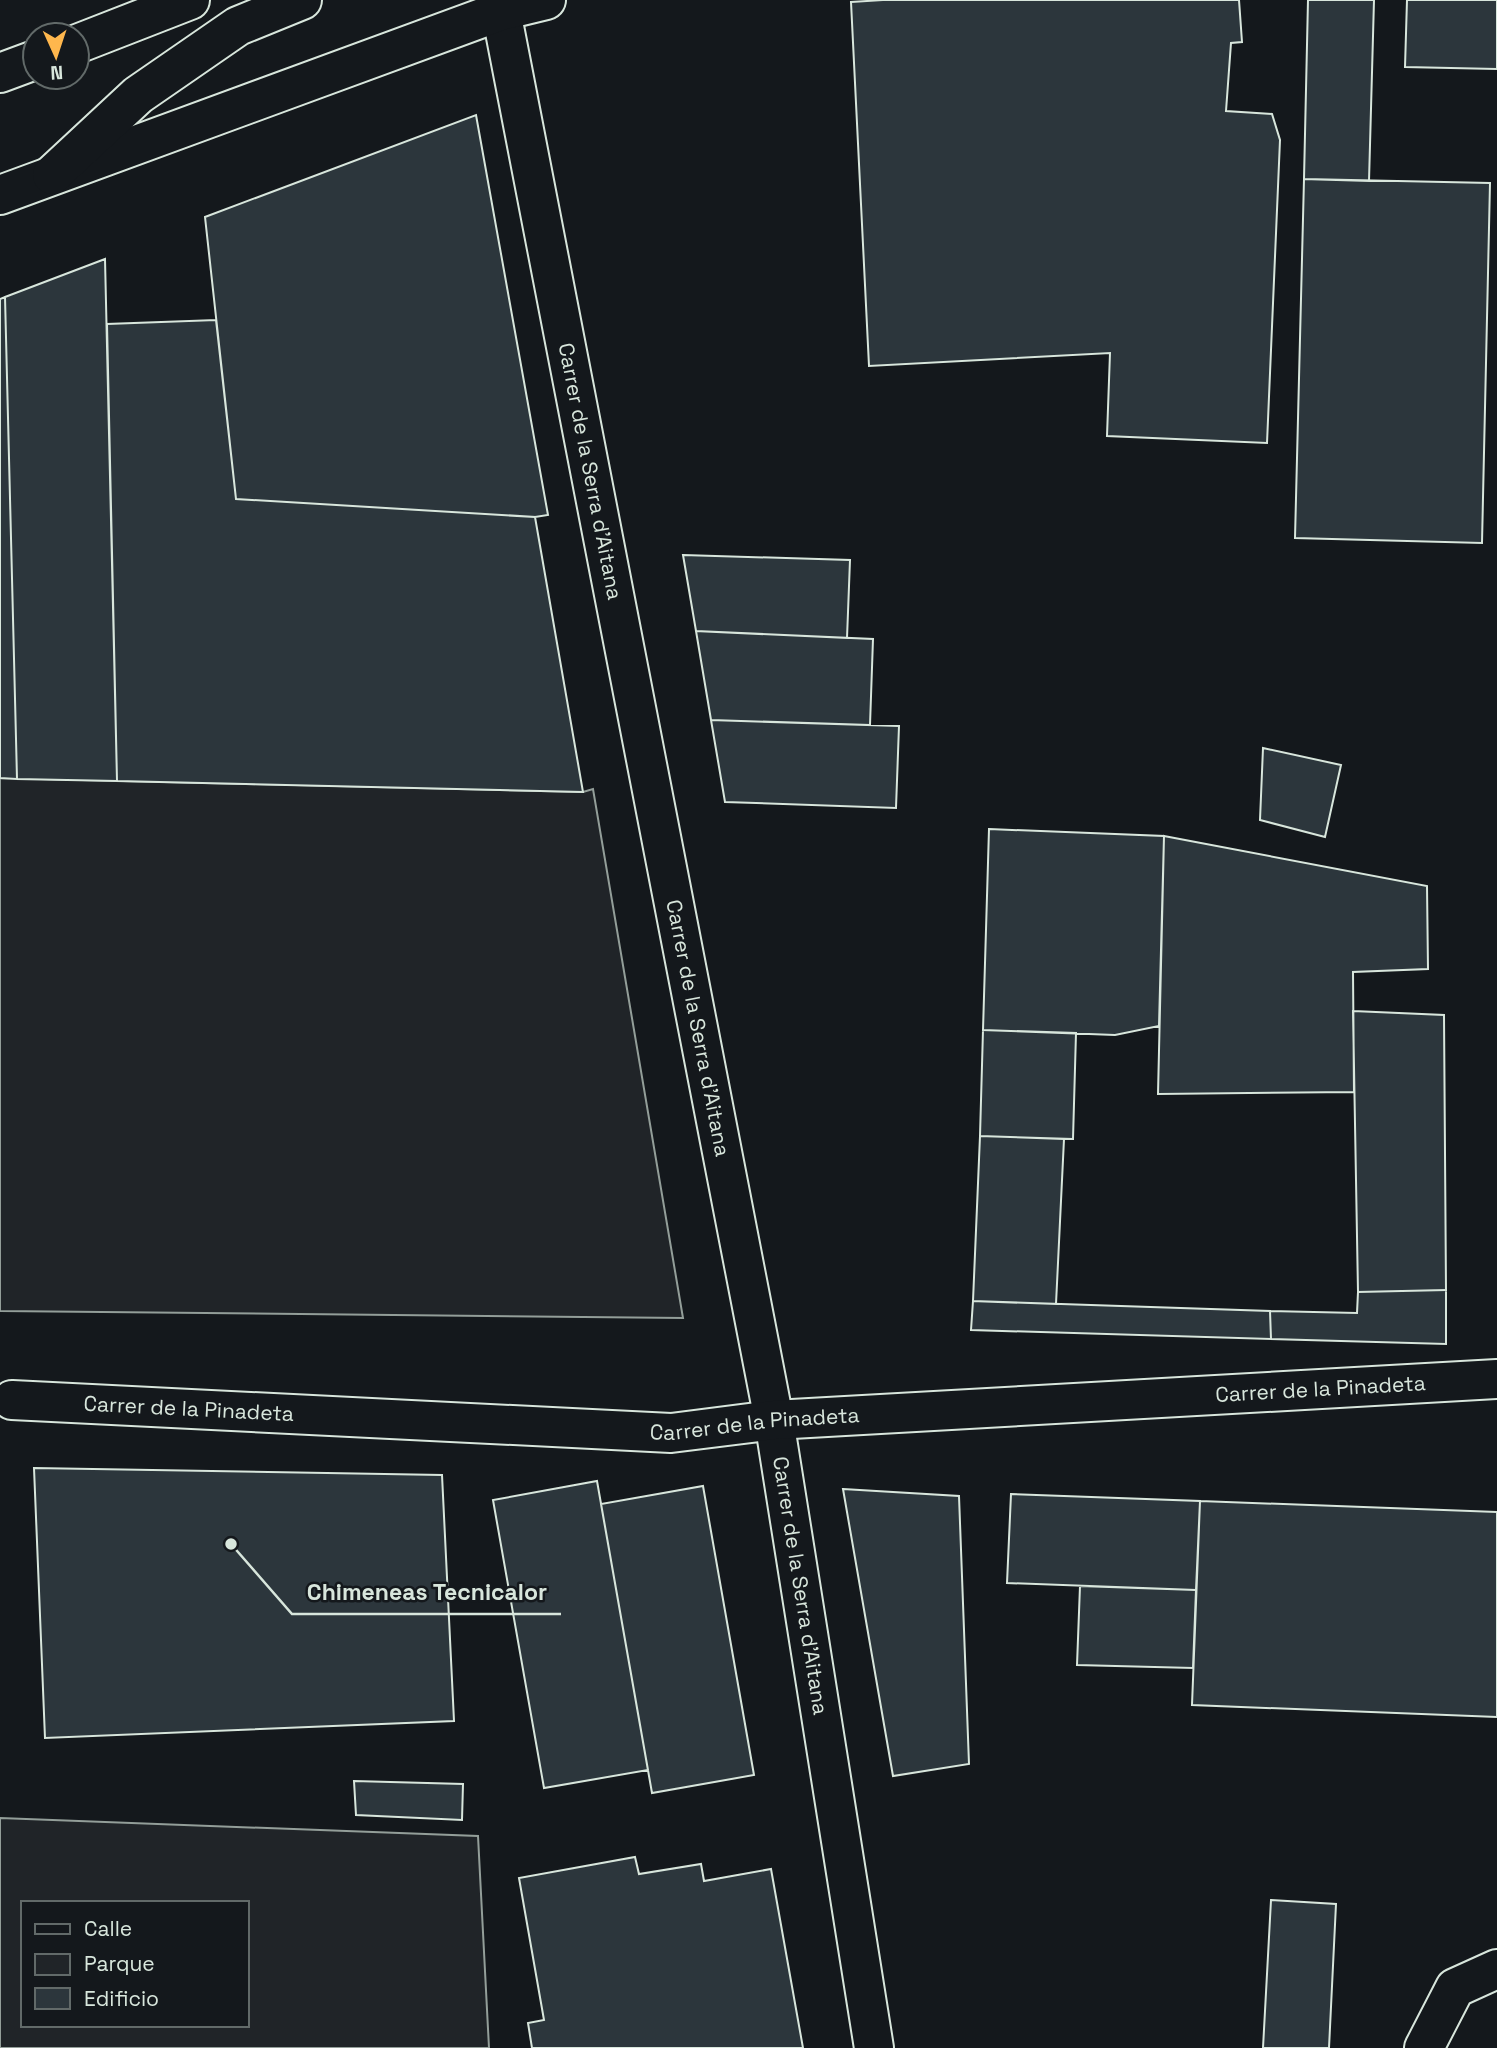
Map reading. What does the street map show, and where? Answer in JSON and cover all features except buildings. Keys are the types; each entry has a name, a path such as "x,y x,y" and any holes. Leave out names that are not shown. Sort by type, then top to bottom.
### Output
{"main road":[{"path":"91,39 190,0"},
{"path":"52,175 149,88 238,26 302,0"},
{"path":"0,195 501,12 546,0"},
{"name":"Carrer de la Serra d'Aitana","path":"501,12 774,1420 874,2048"},
{"path":"0,74 21,66"},
{"name":"Carrer de la Pinadeta","path":"12,1400 671,1433 774,1420 1497,1379"},
{"path":"1424,2048 1455,1988 1497,1969"}],"green space":[{"path":"0,778 583,792 593,789 683,1318 0,1311"},
{"path":"0,1818 478,1836 489,2048 0,2048"}],"place":[{"name":"Chimeneas Tecnicalor","path":"231,1544"}]}
